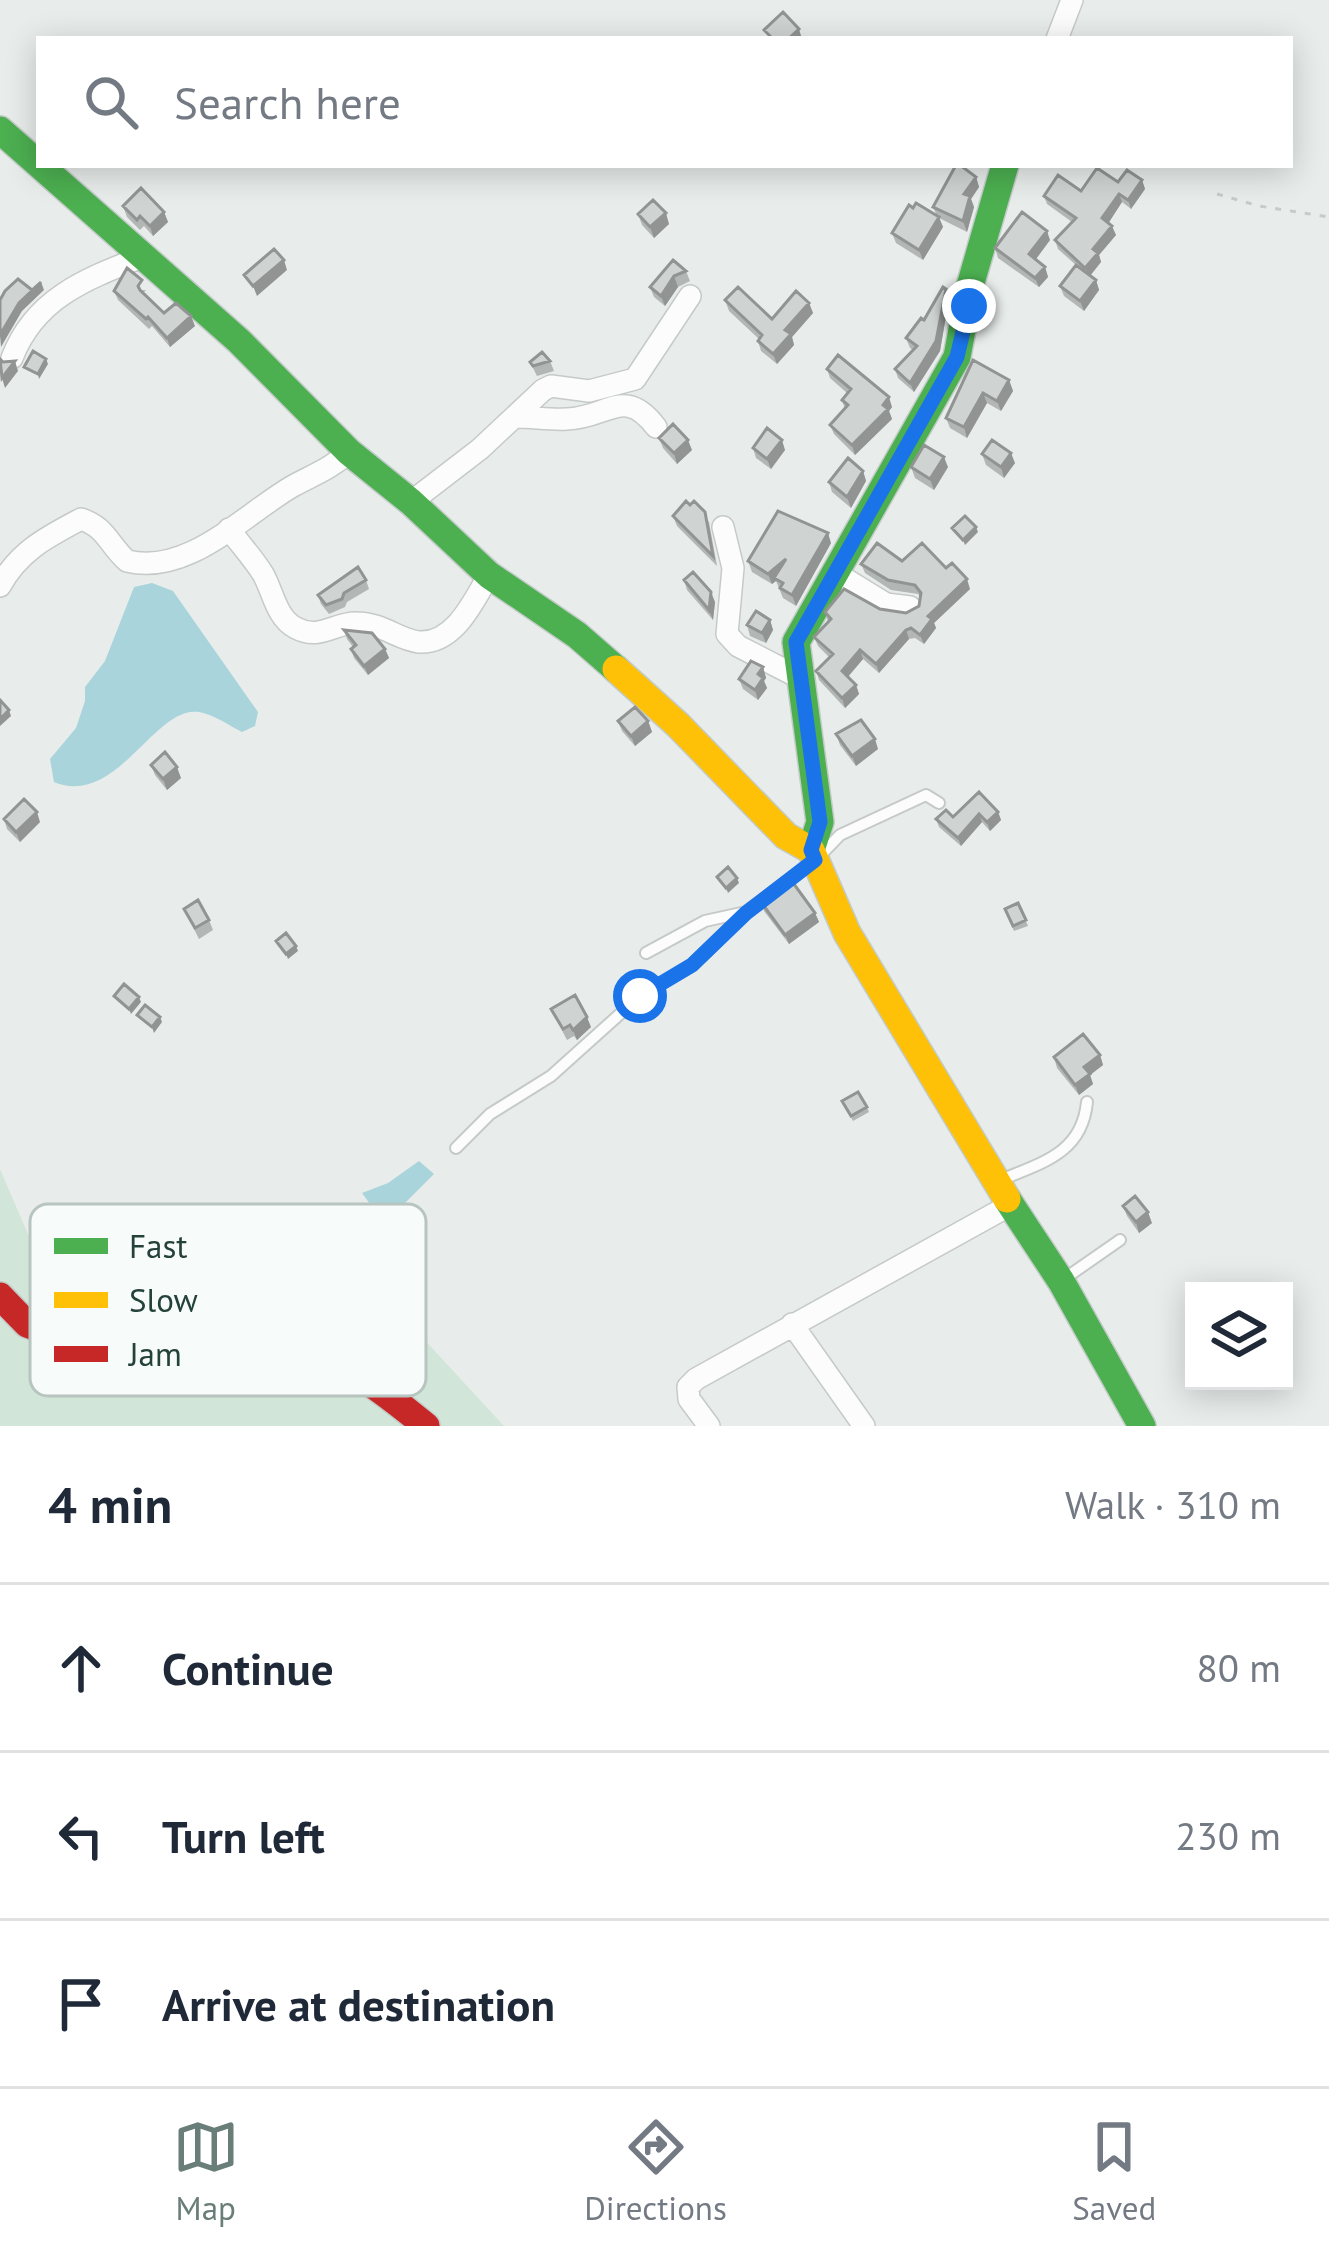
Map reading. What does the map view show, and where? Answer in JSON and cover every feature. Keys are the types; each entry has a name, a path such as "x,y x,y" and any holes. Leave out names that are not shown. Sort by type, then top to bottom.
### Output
{"street":[{"path":"1058,36 1072,0"},
{"path":"0,130 36,162"},
{"path":"42,168 239,341 349,452 489,574 577,635 678,725 786,836 813,855 847,933 1061,1281 1142,1426"},
{"path":"813,855 820,822 795,650 798,634 957,357 970,286 1003,168"},
{"path":"12,358 30,323 61,294 142,257"},
{"path":"411,502 551,386 589,391 635,379 690,296"},
{"path":"516,417 570,420 630,405 641,408 656,427"},
{"path":"0,586 31,545 81,519 107,534 127,561 140,564 190,552 292,486 334,466 349,452"},
{"path":"723,527 733,568 728,634 738,646 800,678"},
{"path":"230,529 264,575 278,610 293,628 319,635 351,622 380,625 419,642 445,635 465,616 489,574"},
{"path":"835,572 886,604 910,607"},
{"path":"709,1426 689,1399 688,1387 1003,1193"},
{"path":"0,1296 30,1325"},
{"path":"792,1324 864,1426"},
{"path":"390,1396 426,1426"}],"lane":[{"path":"456,1148 490,1114 551,1076 640,996 692,965 840,835 926,795 939,803"},
{"path":"646,953 705,920 730,912 746,913"},
{"path":"1003,1193 1073,1144 1085,1125 1087,1102"},
{"path":"1061,1281 1120,1240"}],"path":[{"path":"1216,194 1329,217"}],"green space":[{"path":"0,1169 30,1239 30,1396 426,1396 426,1341 504,1426 0,1426"}],"water":[{"path":"152,583 173,591 258,712 255,726 242,732 204,713 182,714 97,781 76,786 54,782 50,759 76,728 85,687 105,661 134,587"},
{"path":"419,1161 434,1174 404,1204 370,1204 362,1193 388,1183"}],"building":[{"path":"783,12 799,29 791,36 770,36 764,30"},
{"path":"954,168 964,168 976,177 964,194 970,196 963,221 933,207"},
{"path":"1097,168 1118,182 1127,170 1142,180 1128,200 1119,194 1102,218 1112,226 1085,268 1055,240 1076,218 1044,196 1058,175 1081,191"},
{"path":"141,188 164,212 150,226 123,206"},
{"path":"653,200 666,213 650,227 638,214"},
{"path":"916,203 939,217 919,250 892,233 909,205 913,208"},
{"path":"1022,212 1047,231 1029,254 1045,267 1035,278 995,248"},
{"path":"274,249 284,260 253,286 244,275"},
{"path":"673,260 686,271 674,276 661,296 650,287"},
{"path":"1076,265 1096,280 1080,301 1060,286"},
{"path":"127,268 142,280 140,290 164,313 176,303 191,316 167,338 114,291"},
{"path":"18,279 32,290 41,282 19,303 0,335 0,300"},
{"path":"738,287 772,319 796,291 809,303 785,330 791,334 773,354 758,341 762,335 725,300"},
{"path":"943,287 936,341 910,383 895,369 917,346 906,338 924,320"},
{"path":"33,351 46,359 38,374 24,367"},
{"path":"542,352 550,361 533,366 530,362"},
{"path":"838,355 889,397 883,405 888,409 852,445 830,425 848,405 842,400 851,389 827,369"},
{"path":"0,359 15,361 2,378"},
{"path":"973,360 1009,380 997,401 983,393 964,427 946,418"},
{"path":"673,424 688,440 674,453 659,438"},
{"path":"767,428 782,440 767,459 753,448"},
{"path":"992,440 1011,453 1001,467 982,454"},
{"path":"924,445 944,457 930,479 911,467"},
{"path":"848,458 863,471 847,497 829,482"},
{"path":"686,501 690,505 694,501 705,512 713,556 673,516"},
{"path":"778,511 828,533 792,595 774,578 786,559 768,574 748,561"},
{"path":"965,516 976,527 963,540 952,528"},
{"path":"877,543 902,561 922,543 946,568 952,563 967,579 928,616 932,619 920,635 906,630 876,664 860,650 842,671 856,685 842,698 816,671 833,654 814,637 831,619 825,612 844,589 880,609 906,613 919,606 921,593 915,585 888,580 861,564"},
{"path":"358,567 366,580 326,605 318,595"},
{"path":"693,572 711,592 709,610 684,580"},
{"path":"756,611 770,620 762,633 747,625"},
{"path":"344,630 372,633 385,649 364,666"},
{"path":"751,661 763,667 758,674 763,678 755,690 739,679"},
{"path":"635,707 648,721 631,736 618,721"},
{"path":"861,720 875,739 852,756 836,734"},
{"path":"165,752 177,767 163,779 151,765"},
{"path":"979,792 998,812 987,822 979,814 958,838 936,819 946,810 953,817"},
{"path":"24,799 37,812 16,832 4,819"},
{"path":"728,867 737,878 726,888 717,877"},
{"path":"791,880 815,913 785,935 761,902"},
{"path":"198,900 209,920 195,928 184,909"},
{"path":"1018,903 1026,920 1013,926 1005,909"},
{"path":"286,933 296,946 286,954 276,941"},
{"path":"124,984 139,997 129,1009 114,996"},
{"path":"575,995 587,1017 573,1030 570,1025 563,1029 551,1009"},
{"path":"145,1005 160,1017 152,1027 137,1015"},
{"path":"1083,1034 1100,1055 1084,1067 1090,1074 1075,1085 1054,1057"},
{"path":"858,1092 867,1107 851,1116 842,1101"},
{"path":"1135,1196 1148,1212 1136,1222 1123,1206"}],"traffic: fast":[{"path":"0,130 36,162"},
{"path":"43,168 239,341 349,452 489,575 577,635 616,669"},
{"path":"811,850 820,822 796,642 957,357 970,286 1004,168"},
{"path":"1007,1199 1061,1281 1142,1426"}],"traffic: slow":[{"path":"616,669 786,836 811,850 847,933 1007,1199"}],"traffic: jam":[{"path":"0,1296 30,1325"},
{"path":"388,1396 426,1426"}],"route":[{"path":"640,996 692,965 746,913 815,860 811,850 820,822 795,650 798,634 957,357 969,306"}]}
